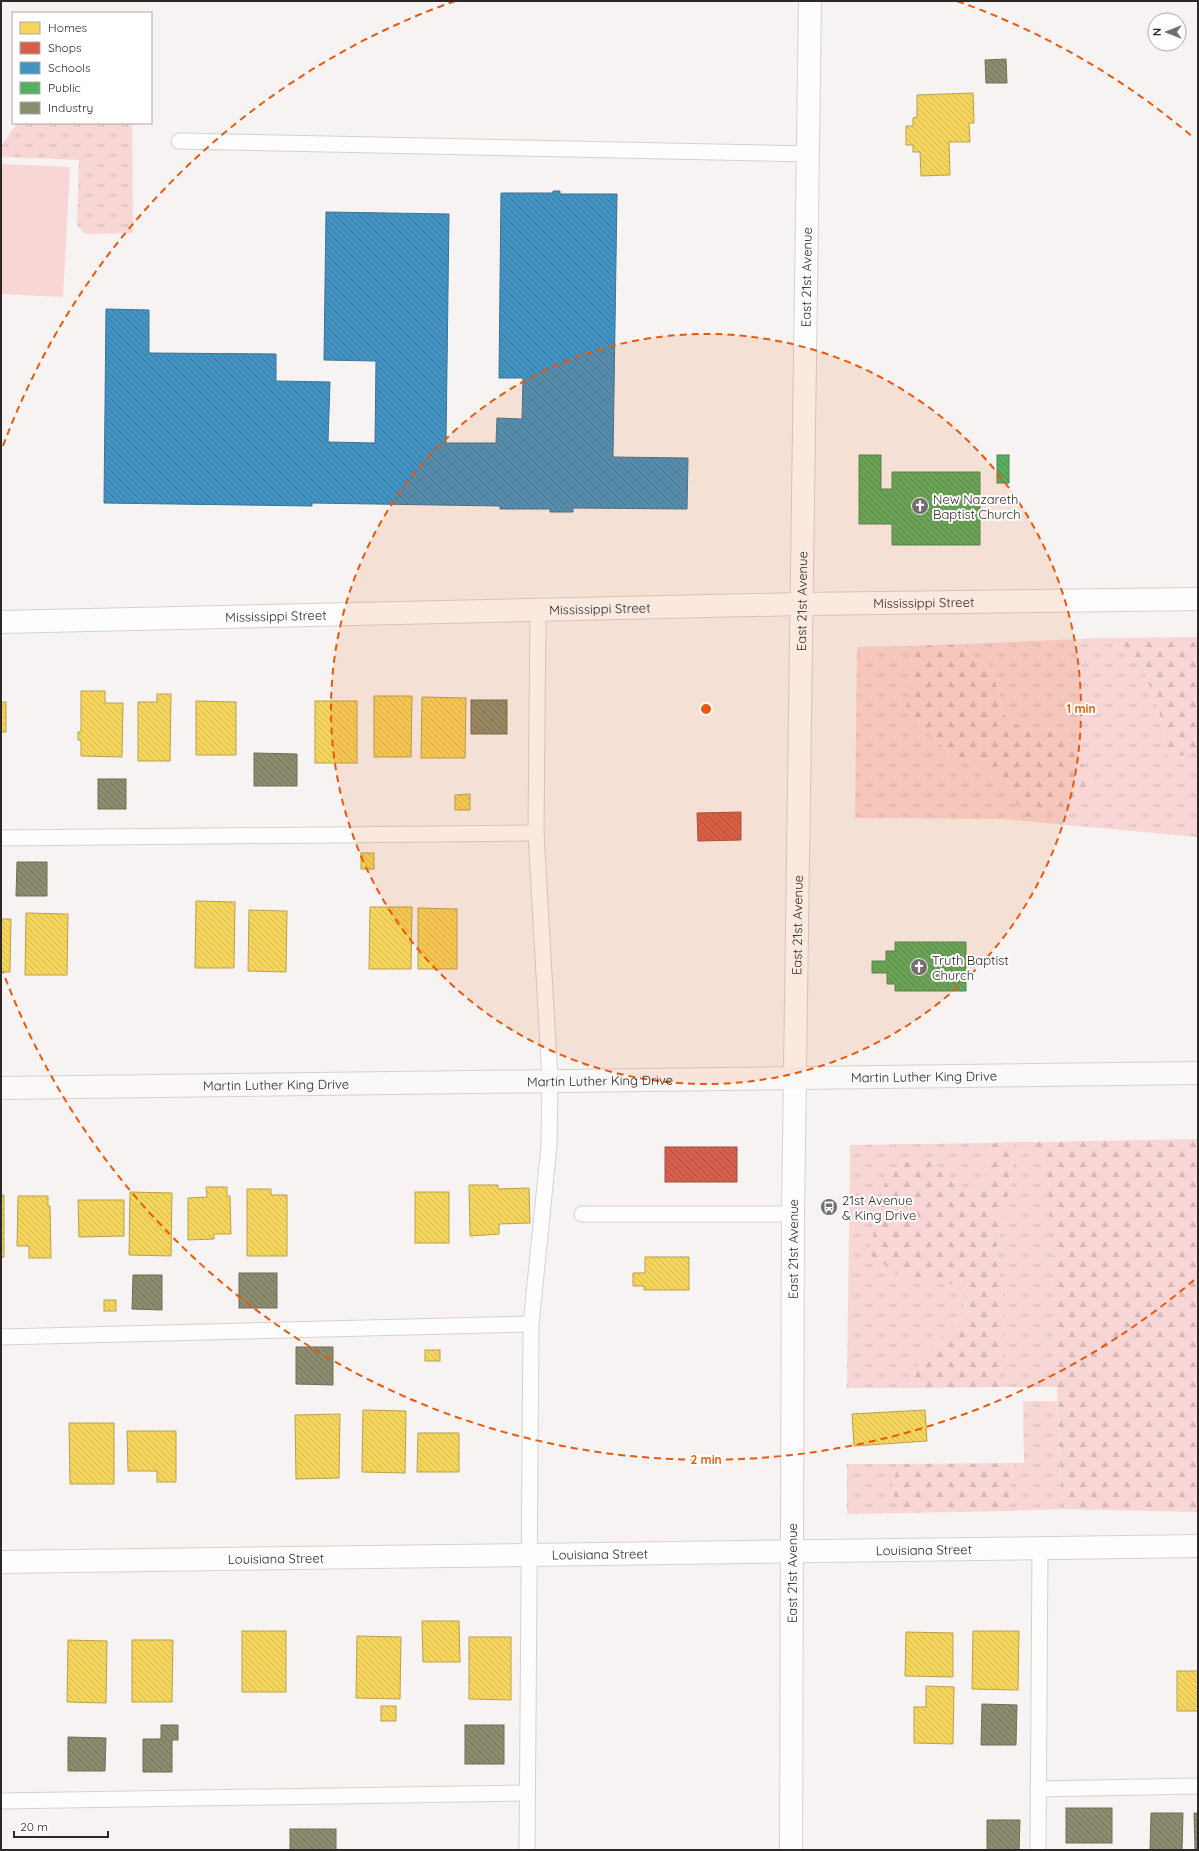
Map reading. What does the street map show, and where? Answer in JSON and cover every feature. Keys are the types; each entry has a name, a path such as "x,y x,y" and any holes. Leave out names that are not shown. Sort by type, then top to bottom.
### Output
{"main road":[{"name":"Martin Luther King Drive","path":"1,1088 1198,1073"}],"street":[{"name":"East 21st Avenue","path":"791,1850 793,1214 810,1"},
{"name":"Mississippi Street","path":"1,622 802,604 1198,599"},
{"name":"Louisiana Street","path":"1,1562 1198,1546"}],"lane":[{"path":"179,141 808,154"},
{"path":"526,1850 531,1324 549,1146 550,1080 536,833 538,610"},
{"path":"1,838 536,833"},
{"path":"582,1214 793,1214"},
{"path":"1,1337 531,1324"},
{"path":"1038,1850 1040,1548"},
{"path":"1038,1790 1198,1786"},
{"path":"1,1801 527,1793"}],"green space":[{"path":"16,124 132,124 133,233 85,234 77,225 79,160 1,157 1,146"},
{"path":"1,164 70,167 63,297 1,294"},
{"path":"1198,637 1198,751 1169,759 1159,711 1140,661 1104,638"},
{"path":"1104,638 1140,661 1159,711 1169,758 1198,751 1198,837 1003,819 855,818 857,647 908,646 912,669 906,710 918,728 935,736 949,755 989,767 1027,816 1054,813 1093,785 1066,728 1028,732 1004,715 991,666 967,655 966,644"},
{"path":"966,644 967,655 991,666 1004,715 1028,732 1066,728 1093,785 1054,813 1027,817 989,767 949,755 935,736 918,728 906,710 912,669 908,646"},
{"path":"1198,1139 1198,1512 1062,1509 1048,1172 1033,1142"},
{"path":"1013,1142 1033,1142 1048,1172 1057,1387 999,1387 1004,1323 1002,1286 995,1257 1011,1180 1018,1155"},
{"path":"1013,1142 1018,1155 1011,1180 995,1257 1002,1286 1004,1323 999,1387 910,1388 922,1354 965,1316 963,1285 904,1279 869,1254 886,1178 904,1162 934,1162 956,1185 985,1192 987,1143"},
{"path":"987,1143 985,1192 956,1185 934,1162 904,1162 887,1178 904,1279 963,1284 965,1316 922,1354 910,1388 847,1388 850,1145"},
{"path":"1023,1401 1057,1401 1062,1509 1009,1511 1009,1491 1014,1463 1024,1463"},
{"path":"1014,1463 1009,1491 1009,1511 901,1513 892,1494 897,1464"},
{"path":"847,1464 897,1464 892,1494 901,1513 847,1514"}],"building: Homes":[{"path":"973,93 974,123 969,123 970,142 949,142 950,175 921,176 920,152 913,152 913,145 906,145 906,126 913,126 913,118 917,117 917,95"},
{"path":"81,691 105,691 105,703 123,703 122,757 81,756 81,740 78,740 78,732 81,732"},
{"path":"157,694 171,694 170,761 138,761 138,702 157,702"},
{"path":"374,696 412,696 411,757 374,757"},
{"path":"422,697 466,698 465,758 421,758"},
{"path":"196,701 236,702 236,755 196,755"},
{"path":"315,701 357,701 357,763 315,763"},
{"path":"1,702 6,702 6,732 1,732"},
{"path":"470,794 470,810 455,810 455,795"},
{"path":"361,853 374,853 374,869 361,869"},
{"path":"196,901 235,902 234,968 195,968"},
{"path":"370,907 412,907 411,969 369,969"},
{"path":"418,908 457,909 457,969 418,969"},
{"path":"249,910 287,911 286,972 248,971"},
{"path":"26,913 68,914 67,975 25,975"},
{"path":"1,919 11,919 10,972 1,972"},
{"path":"469,1185 498,1185 498,1189 529,1188 530,1223 499,1224 499,1234 470,1236"},
{"path":"206,1187 227,1187 227,1196 230,1196 231,1234 214,1234 214,1239 188,1240 188,1198 207,1197"},
{"path":"247,1189 271,1189 271,1195 287,1195 287,1256 247,1256"},
{"path":"130,1192 172,1193 171,1256 129,1255"},
{"path":"415,1192 449,1192 449,1243 415,1243"},
{"path":"1,1195 4,1195 4,1257 1,1257"},
{"path":"18,1196 48,1196 48,1206 50,1206 51,1258 29,1258 29,1246 17,1246"},
{"path":"78,1200 124,1200 124,1236 79,1237"},
{"path":"645,1257 689,1257 689,1290 644,1290 644,1286 633,1286 633,1273 645,1273"},
{"path":"104,1300 116,1300 116,1311 104,1311"},
{"path":"425,1350 440,1350 440,1361 425,1361"},
{"path":"363,1410 406,1411 405,1473 362,1472"},
{"path":"925,1410 927,1441 854,1446 852,1414"},
{"path":"340,1414 339,1478 296,1479 295,1415"},
{"path":"69,1423 114,1423 114,1484 70,1484"},
{"path":"127,1431 176,1431 176,1482 157,1482 157,1471 128,1471"},
{"path":"418,1433 459,1433 459,1472 417,1472"},
{"path":"422,1621 459,1621 460,1662 423,1662"},
{"path":"242,1631 286,1631 286,1692 242,1692"},
{"path":"973,1631 1019,1631 1018,1690 972,1689"},
{"path":"906,1632 953,1633 953,1677 905,1676"},
{"path":"357,1636 401,1637 400,1699 356,1698"},
{"path":"469,1637 511,1637 511,1700 469,1699"},
{"path":"68,1640 107,1641 106,1703 67,1702"},
{"path":"132,1640 173,1640 172,1702 132,1702"},
{"path":"1177,1671 1198,1671 1198,1711 1177,1711"},
{"path":"926,1686 954,1687 953,1744 914,1743 914,1707 926,1707"},
{"path":"381,1706 396,1706 396,1721 381,1721"}],"building: Shops":[{"path":"741,812 741,840 698,841 697,813"},
{"path":"665,1147 737,1147 737,1182 665,1182"}],"building: Schools":[{"path":"553,191 560,191 560,194 617,194 613,457 688,458 687,509 573,508 573,512 550,512 550,509 500,509 500,506 312,503 312,506 104,503 106,309 149,310 149,353 276,354 276,381 330,382 328,442 375,443 376,361 324,360 326,212 449,214 446,443 496,443 497,418 522,419 523,378 499,378 501,193 553,193"}],"building: Public":[{"name":"New Nazareth Baptist Church","path":"859,455 881,455 881,489 892,489 892,472 980,472 980,545 892,545 892,524 859,524"},
{"path":"997,455 1009,455 1009,483 997,483"},
{"name":"Truth Baptist Church","path":"895,942 966,942 966,991 895,991 895,984 887,984 887,973 872,973 872,961 886,961 886,951 895,951"}],"building: Industry":[{"path":"1006,59 1007,83 986,83 985,60"},
{"path":"471,700 507,700 507,734 471,734"},
{"path":"254,753 297,754 297,786 254,786"},
{"path":"98,779 126,779 126,809 98,809"},
{"path":"17,862 47,862 47,896 16,896"},
{"path":"239,1273 277,1273 277,1308 239,1308"},
{"path":"133,1275 162,1275 162,1310 132,1309"},
{"path":"296,1347 333,1347 333,1385 296,1384"},
{"path":"982,1704 1017,1705 1016,1745 981,1745"},
{"path":"161,1725 178,1725 178,1740 172,1740 172,1772 143,1772 143,1739 161,1739"},
{"path":"465,1725 504,1725 504,1764 465,1764"},
{"path":"68,1737 106,1738 105,1771 68,1771"},
{"path":"1066,1808 1112,1808 1112,1843 1066,1843"},
{"path":"1151,1813 1183,1813 1182,1850 1150,1850"},
{"path":"1194,1813 1198,1813 1198,1849 1195,1849"},
{"path":"987,1820 1020,1820 1019,1850 987,1850"},
{"path":"290,1829 336,1829 336,1850 290,1850"}],"place":[{"name":"New Nazareth Baptist Church","path":"920,506"},
{"name":"Truth Baptist Church","path":"919,967"},
{"name":"21st Avenue & King Drive","path":"829,1207"}]}
